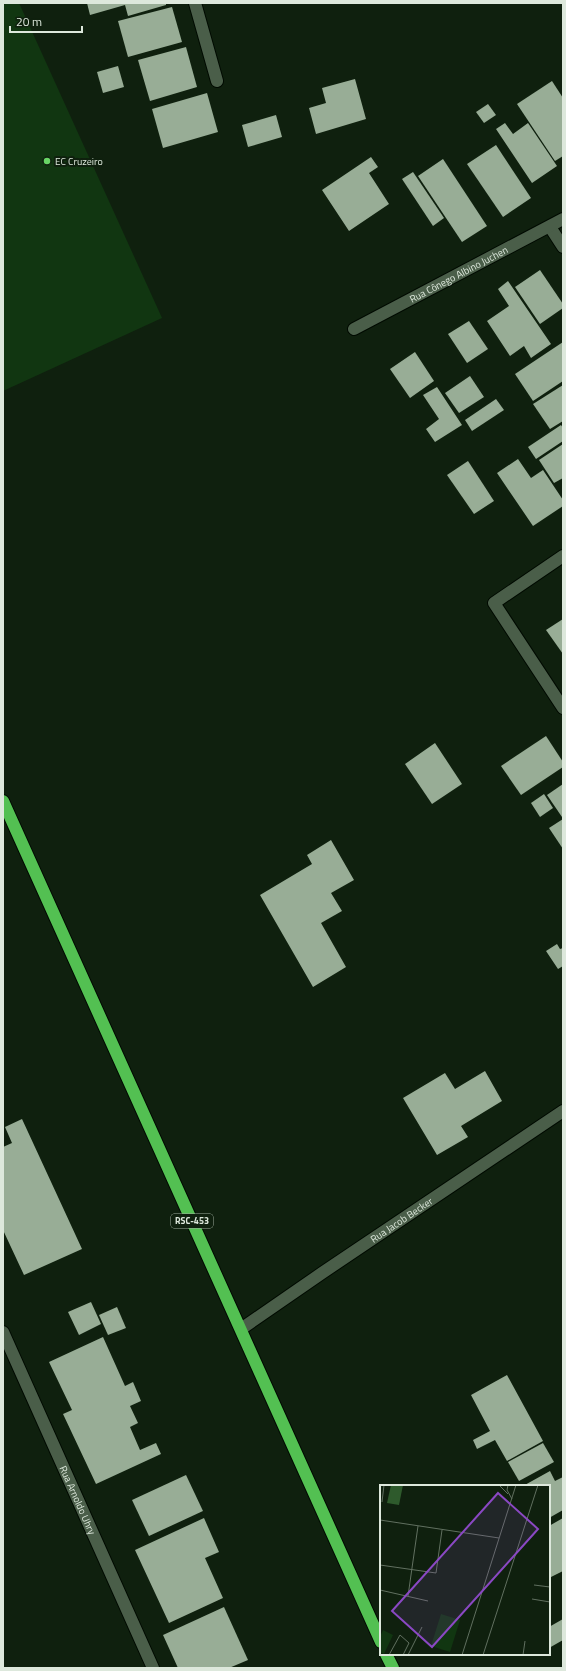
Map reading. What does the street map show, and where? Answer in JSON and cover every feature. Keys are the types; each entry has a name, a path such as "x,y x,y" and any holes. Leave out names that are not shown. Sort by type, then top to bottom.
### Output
{"highway":[{"name":"RSC-453","path":"3,801 380,1640"},
{"path":"386,1655 393,1668"}],"street":[{"path":"195,3 217,80"},
{"name":"Rua Cônego Albino Juchen","path":"354,329 563,219"},
{"path":"550,227 563,247"},
{"path":"563,556 494,603 563,708"},
{"name":"Rua Jacob Becker","path":"241,1329 563,1111"},
{"name":"Rua Arnoldo Uhry","path":"3,1332 153,1668"}],"green space":[{"name":"EC Cruzeiro","path":"7,3 19,3 162,318 3,391 3,5"}],"building":[{"path":"87,3 166,3 166,5 128,16 125,5 90,15"},
{"path":"172,7 182,42 128,57 118,21"},
{"path":"186,47 197,87 150,101 138,60"},
{"path":"118,66 124,87 103,93 97,72"},
{"path":"355,79 366,119 316,134 309,108 326,103 322,88"},
{"path":"552,81 563,98 563,156 555,161 517,104"},
{"path":"207,93 218,132 163,148 152,109"},
{"path":"488,104 496,115 484,123 476,112"},
{"path":"276,115 282,137 248,147 242,125"},
{"path":"505,123 513,134 528,123 557,166 532,183 496,129"},
{"path":"496,145 531,198 503,217 467,164"},
{"path":"371,157 378,167 369,173 389,204 349,231 322,190"},
{"path":"443,159 487,226 462,242 418,176"},
{"path":"413,172 444,218 433,226 402,179"},
{"path":"540,270 563,304 563,308 540,324 515,287"},
{"path":"508,281 551,344 531,358 524,346 510,356 487,321 509,306 498,289"},
{"path":"469,321 488,349 467,363 448,334"},
{"path":"563,342 563,381 533,401 515,374"},
{"path":"415,352 434,381 410,398 390,369"},
{"path":"470,376 484,397 459,413 445,393"},
{"path":"563,385 563,421 550,429 533,404"},
{"path":"437,387 462,425 435,442 426,429 439,419 423,395"},
{"path":"496,399 504,410 472,431 465,420"},
{"path":"561,425 563,428 563,441 536,459 528,447"},
{"path":"563,444 563,478 554,483 539,460"},
{"path":"518,459 531,478 543,470 563,500 563,506 533,526 497,473"},
{"path":"468,461 494,501 474,514 447,475"},
{"path":"563,619 563,654 546,630"},
{"path":"546,736 563,762 563,767 521,795 501,766"},
{"path":"435,743 462,784 432,804 405,764"},
{"path":"563,784 563,816 562,817 547,795"},
{"path":"544,794 553,808 540,817 531,803"},
{"path":"563,819 563,849 549,828"},
{"path":"331,840 354,880 331,893 342,911 321,923 346,967 313,987 260,895 312,864 307,855"},
{"path":"557,944 560,949 563,948 563,966 558,969 546,951"},
{"path":"485,1071 502,1101 461,1126 468,1137 437,1155 403,1098 445,1073 455,1089"},
{"path":"22,1119 82,1249 24,1275 3,1230 3,1147 12,1143 5,1127"},
{"path":"91,1302 101,1324 79,1335 68,1312"},
{"path":"117,1307 126,1328 108,1335 99,1315"},
{"path":"103,1337 125,1386 133,1382 141,1401 130,1406 138,1423 130,1427 140,1450 156,1443 161,1454 96,1484 63,1414 72,1410 49,1362"},
{"path":"507,1375 543,1441 507,1461 495,1440 477,1449 473,1440 490,1431 471,1395"},
{"path":"543,1443 554,1462 519,1481 508,1462"},
{"path":"550,1471 555,1481 563,1477 563,1510 550,1517 550,1485 525,1485"},
{"path":"186,1475 203,1511 149,1536 132,1500"},
{"path":"204,1518 219,1552 205,1558 223,1598 169,1623 135,1550"},
{"path":"563,1518 563,1571 550,1578 550,1525"},
{"path":"224,1607 248,1660 229,1668 178,1668 163,1635"},
{"path":"563,1619 563,1640 550,1647 550,1626"}],"place":[{"name":"EC Cruzeiro","path":"47,161"}]}
